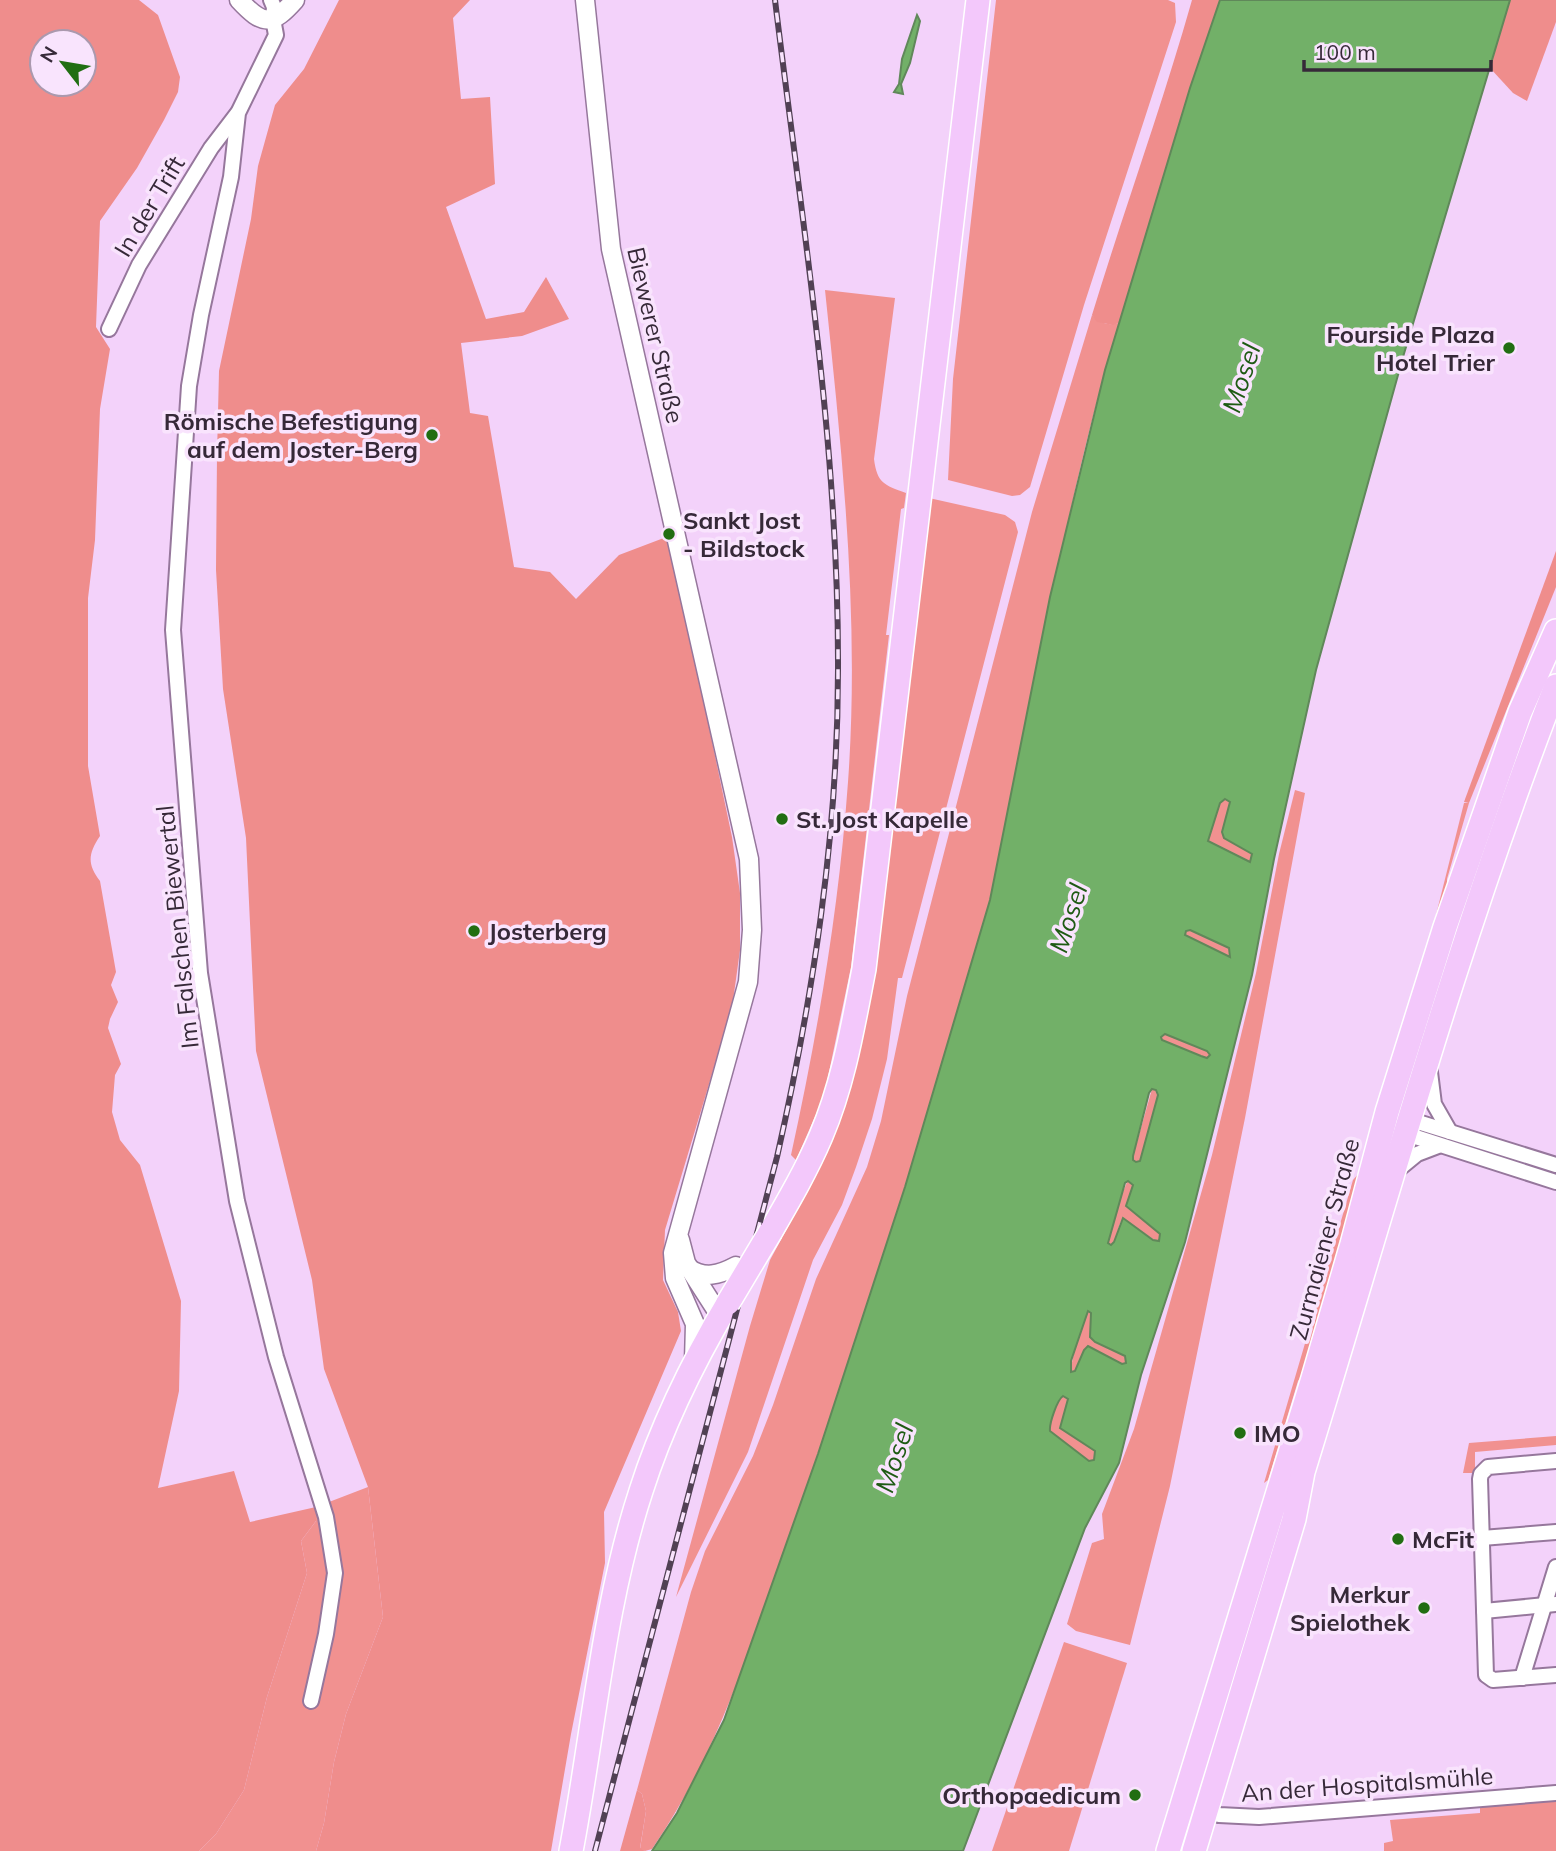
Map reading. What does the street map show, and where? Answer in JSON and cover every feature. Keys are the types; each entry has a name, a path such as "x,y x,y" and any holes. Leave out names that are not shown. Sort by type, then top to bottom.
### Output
{"main road":[{"path":"571,1851 605,1639 632,1522 658,1442 693,1366 803,1175 829,1115 846,1060 864,969 978,0"},
{"name":"Zurmaiener Straße","path":"1168,1851 1313,1378 1385,1119 1504,756 1552,639 1556,616"},
{"path":"1530,754 1556,686"},
{"path":"1530,754 1556,707"},
{"name":"Zurmaiener Straße","path":"1194,1851 1294,1519 1303,1472 1407,1127 1479,900 1530,754"}],"street":[{"path":"239,0 258,17 273,19 279,17 295,0"},
{"path":"238,113 276,35 271,0"},
{"name":"Biewerer Straße","path":"585,0 611,249 749,859 752,930 748,982 674,1246 673,1266 678,1286 695,1324 693,1366"},
{"name":"Im Falschen Biewertal","path":"238,113 231,177 201,315 189,386 174,640 200,973 237,1201 276,1357 326,1517 335,1573 326,1633 311,1702"},
{"name":"In der Trift","path":"109,330 139,265 211,148 238,113"},
{"path":"1429,1056 1434,1104 1450,1132"},
{"path":"1385,1119 1407,1127 1438,1146 1556,1182"},
{"path":"1407,1127 1450,1132 1556,1166"},
{"path":"1393,1175 1418,1154 1438,1146"},
{"path":"680,1229 681,1249 688,1268 713,1302 724,1309"},
{"path":"688,1268 710,1275 736,1266"},
{"path":"687,1305 703,1314 724,1309"},
{"path":"1556,1461 1496,1466 1484,1470 1480,1479 1485,1669 1489,1678 1556,1675"},
{"path":"1482,1538 1556,1532"},
{"path":"1522,1678 1550,1605 1556,1567"},
{"path":"1485,1611 1550,1605"},
{"name":"An der Hospitalsmühle","path":"1183,1802 1219,1815 1259,1818 1556,1793"}],"shaded area":[{"path":"0,0 139,0 158,15 180,77 178,92 164,120 137,168 100,221 96,327 110,349 100,409 95,540 88,598 88,766 100,836 91,854 91,864 100,881 116,972 111,985 118,1002 108,1028 121,1064 115,1075 112,1112 120,1140 140,1165 181,1301 179,1391 158,1488 234,1471 250,1522 316,1507 316,1521 301,1541 307,1573 267,1697 244,1790 216,1834 199,1851 0,1851"},
{"path":"339,0 470,0 453,18 461,99 490,97 495,184 446,207 486,319 524,312 546,277 569,319 522,336 461,343 470,413 488,416 514,567 550,572 576,599 619,555 669,536 732,837 740,893 740,950 732,1008 665,1230 663,1280 678,1312 681,1331 604,1512 605,1563 551,1851 316,1851 346,1714 383,1617 368,1487 324,1369 312,1280 256,1051 246,838 223,689 216,570 217,455 219,371 251,219 258,166 275,105 304,69"},
{"path":"996,0 1168,0 1175,3 1176,22 1084,305 1030,487 1020,495 1012,496 948,480 953,379"},
{"path":"1192,0 1220,0 1190,88 1119,323 1113,325 1097,322 1092,315"},
{"path":"1510,0 1556,0 1556,22 1527,101 1513,93 1490,68"},
{"path":"825,290 895,298 874,459 877,473 883,482 906,493 904,508 901,509 886,635 889,635 851,967 824,1096 796,1160 791,1155 819,1016 839,876 851,720 852,659 847,535"},
{"path":"1092,315 1104,323 1119,323 1081,465 1007,824 973,963 858,1333 741,1674 702,1764 652,1849 645,1851 640,1849 646,1811 642,1794 637,1790 691,1592 705,1551 753,1456 816,1279 867,1167 881,1121 907,996 1032,512"},
{"path":"929,498 1005,515 1015,522 1018,532 902,978 898,978 887,1059 872,1119 842,1205 813,1260 748,1452 676,1597 770,1260 814,1179 841,1113"},
{"path":"1556,551 1556,587 1469,803 1464,802"},
{"path":"1295,790 1305,793 1245,1118 1170,1486 1130,1645 1076,1631 1067,1624 1092,1543 1104,1539 1102,1514 1134,1429 1212,1155 1256,973 1279,854"},
{"path":"1225,799 1230,802 1222,832 1224,838 1252,854 1250,862 1208,841 1220,803"},
{"path":"1464,803 1469,803 1447,879 1447,900 1388,1088 1383,1083 1430,939"},
{"path":"1190,930 1230,948 1230,958 1185,935 1185,931"},
{"path":"1165,1034 1210,1054 1207,1058 1162,1040 1161,1037"},
{"path":"1152,1089 1156,1090 1158,1095 1140,1161 1136,1162 1132,1160"},
{"path":"1360,1172 1310,1365 1298,1381 1268,1480 1264,1483 1353,1180"},
{"path":"1128,1180 1133,1185 1126,1206 1160,1234 1159,1241 1123,1218 1111,1245 1108,1242 1116,1208"},
{"path":"1088,1310 1091,1319 1125,1356 1126,1363 1122,1365 1088,1346 1075,1371 1071,1372 1077,1341"},
{"path":"1063,1396 1068,1399 1060,1428 1095,1451 1094,1460 1089,1461 1050,1431 1054,1413"},
{"path":"1556,1436 1556,1445 1475,1452 1475,1473 1463,1473 1469,1443"},
{"path":"368,1487 383,1617 346,1714 316,1851 199,1851 216,1834 244,1790 267,1697 307,1573 301,1541 316,1521 316,1507"},
{"path":"1064,1642 1127,1663 1069,1851 992,1851"},
{"path":"637,1790 642,1794 646,1811 640,1848 645,1851 620,1851"},
{"path":"1556,1801 1556,1851 1384,1851 1384,1843 1393,1841 1390,1820 1480,1813 1480,1807"}],"water":[{"name":"Mosel","path":"1220,0 1510,0 1403,357 1316,670 1274,859 1252,975 1185,1242 1141,1375 1119,1463 1085,1528 963,1851 652,1851 677,1813 724,1720 818,1454 905,1187 990,900 1050,597 1105,370 1190,88","holes":["1225,799 1230,802 1222,832 1224,838 1252,854 1250,862 1208,841 1220,803","1190,930 1229,948 1230,957 1185,935 1186,931","1165,1034 1207,1051 1210,1055 1207,1058 1162,1040 1161,1037","1152,1089 1156,1090 1158,1095 1140,1161 1133,1160 1149,1093","1128,1181 1133,1185 1126,1206 1160,1234 1159,1241 1153,1240 1123,1218 1114,1242 1111,1245 1108,1243 1125,1183","1088,1311 1091,1313 1090,1337 1125,1356 1126,1363 1122,1364 1088,1346 1075,1371 1071,1372 1071,1361","1063,1396 1068,1399 1060,1428 1095,1451 1094,1460 1089,1461 1050,1431 1058,1402"]},
{"path":"917,15 920,21 910,63 901,84 903,94 894,92 899,84 902,59"}],"railway":[{"path":"595,1851 777,1157 812,976 834,793 838,670 837,586 826,418 775,0"}],"place":[{"name":"Fourside Plaza Hotel Trier","path":"1509,348"},
{"name":"Römische Befestigung auf dem Joster-Berg","path":"432,435"},
{"name":"Sankt Jost - Bildstock","path":"669,534"},
{"name":"St. Jost Kapelle","path":"782,819"},
{"name":"Josterberg","path":"474,931"},
{"name":"IMO","path":"1240,1433"},
{"name":"McFit","path":"1398,1539"},
{"name":"Merkur Spielothek","path":"1424,1608"},
{"name":"Orthopaedicum","path":"1135,1795"}]}
